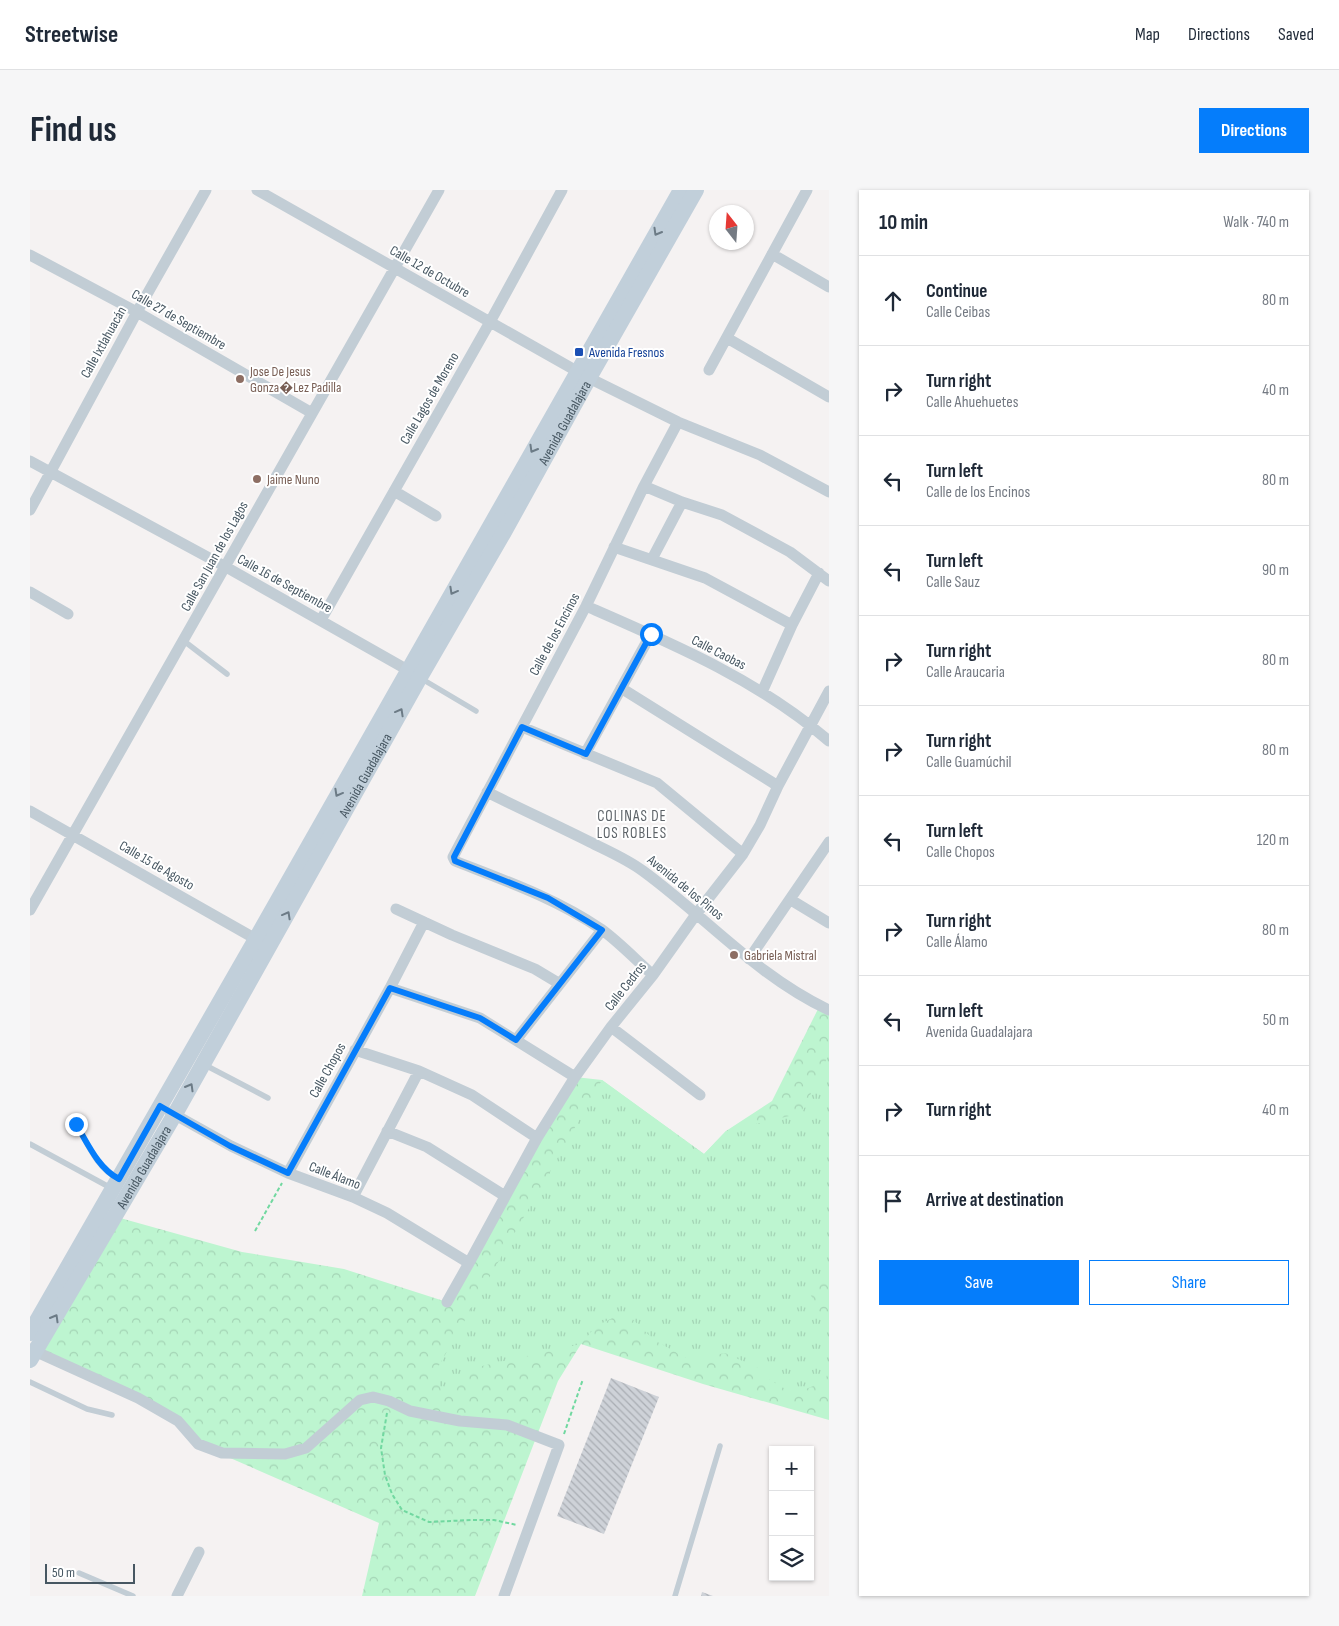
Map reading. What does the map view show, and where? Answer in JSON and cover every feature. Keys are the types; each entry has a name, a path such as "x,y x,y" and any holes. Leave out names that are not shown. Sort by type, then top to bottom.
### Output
{"street":[{"name":"Calle Ixtlahuacán","path":"30,510 50,470 206,190"},
{"name":"Calle 12 de Octubre","path":"257,190 583,375"},
{"name":"Calle San Juan de los Lagos","path":"30,910 439,190"},
{"name":"Calle Lagos de Moreno","path":"321,620 490,322 562,190"},
{"name":"Avenida Guadalajara","path":"32,1353 175,1114 203,1064 214,1029 414,674 504,532 583,375 681,190"},
{"name":"Avenida Guadalajara","path":"583,375 696,190"},
{"path":"709,370 807,190"},
{"path":"772,254 829,286"},
{"name":"Calle 27 de Septiembre","path":"30,255 137,312 312,413"},
{"path":"727,338 829,397"},
{"path":"583,375 678,422 760,455 829,492"},
{"name":"Calle de los Encinos","path":"602,930 548,898 454,859 454,857 586,606 644,486 678,422"},
{"name":"Calle 16 de Septiembre","path":"30,461 50,470 226,567 414,674"},
{"path":"644,486 682,502 722,515 790,552 829,581"},
{"path":"394,491 436,516"},
{"path":"652,559 682,502"},
{"path":"614,547 706,578 792,625"},
{"path":"762,692 792,625 819,573"},
{"path":"30,592 68,614"},
{"name":"Calle Caobas","path":"586,606 651,634 735,675 811,725 829,741"},
{"path":"586,754 651,634"},
{"path":"621,688 778,786"},
{"name":"Calle Cedros","path":"447,1302 537,1138 575,1077 611,1026 653,975 697,913 743,854 760,826 778,786 829,691"},
{"path":"522,727 657,783 743,854"},
{"name":"Avenida de los Pinos","path":"487,792 625,859 697,913 749,959 804,996 829,1010"},
{"name":"Calle 15 de Agosto","path":"30,811 263,942"},
{"path":"749,959 829,842"},
{"path":"791,900 829,924"},
{"path":"396,909 535,970 560,984"},
{"name":"Calle Chopos","path":"288,1173 390,988 424,922"},
{"path":"516,1040 602,930 653,975"},
{"path":"390,988 480,1018 575,1077"},
{"path":"611,1026 700,1095"},
{"name":"Avenida Guadalajara","path":"30,1333 188,1056 214,1029"},
{"path":"355,1050 419,1071 472,1095 537,1138"},
{"path":"353,1196 419,1071"},
{"name":"Calle Álamo","path":"160,1106 230,1146 288,1173 353,1196 403,1222 469,1263"},
{"path":"387,1131 428,1147 505,1196"},
{"path":"32,1353 138,1398 178,1421 198,1444 222,1453 285,1454 306,1448 360,1400 372,1397 389,1401 410,1412 460,1421 507,1425 559,1445 504,1596"},
{"path":"177,1596 199,1552"}],"lane":[{"path":"184,641 227,674"},
{"path":"414,674 476,711"},
{"path":"188,1056 268,1098"},
{"path":"76,1124 94,1156 111,1174 116,1184"},
{"path":"30,1144 116,1184"},
{"path":"30,1382 87,1409 112,1415"},
{"path":"675,1596 720,1446"},
{"path":"79,1573 134,1596"}],"path":[{"path":"256,1231 288,1173"},
{"path":"559,1445 584,1380"},
{"path":"389,1401 381,1448 392,1494 402,1510 428,1522 494,1520 529,1527"}],"green space":[{"path":"820,1005 829,1009 829,1420 703,1384 581,1344 558,1381 475,1596 362,1596 379,1523 198,1444 178,1421 35,1352 113,1216 242,1252 344,1269 447,1302 575,1077 602,1080 704,1154 726,1131 772,1101"},
{"path":"829,1054 829,1277 806,1286 829,1330 829,1369 825,1381 794,1394 770,1380 760,1369 725,1353 690,1360 654,1340 625,1312 596,1326 581,1344 473,1368 467,1381 442,1396 437,1369 602,1080 704,1154 726,1131 802,1113"}],"building":[{"path":"611,1378 659,1397 604,1534 557,1516"},
{"path":"702,1592 713,1596 701,1596"}],"place":[{"name":"Avenida Fresnos","path":"579,352"},
{"name":"Jose De Jesus Gonza�Lez Padilla","path":"240,379"},
{"name":"Jaime Nuno","path":"257,479"},
{"name":"Gabriela Mistral","path":"734,955"}],"district":[{"name":"COLINAS DE LOS ROBLES","path":"632,824"}],"route":[{"path":"76,1124 94,1156 111,1174 119,1179 160,1106 230,1146 288,1173 390,988 480,1018 516,1040 602,930 548,898 455,861 454,857 522,727 586,754 651,634"}]}
